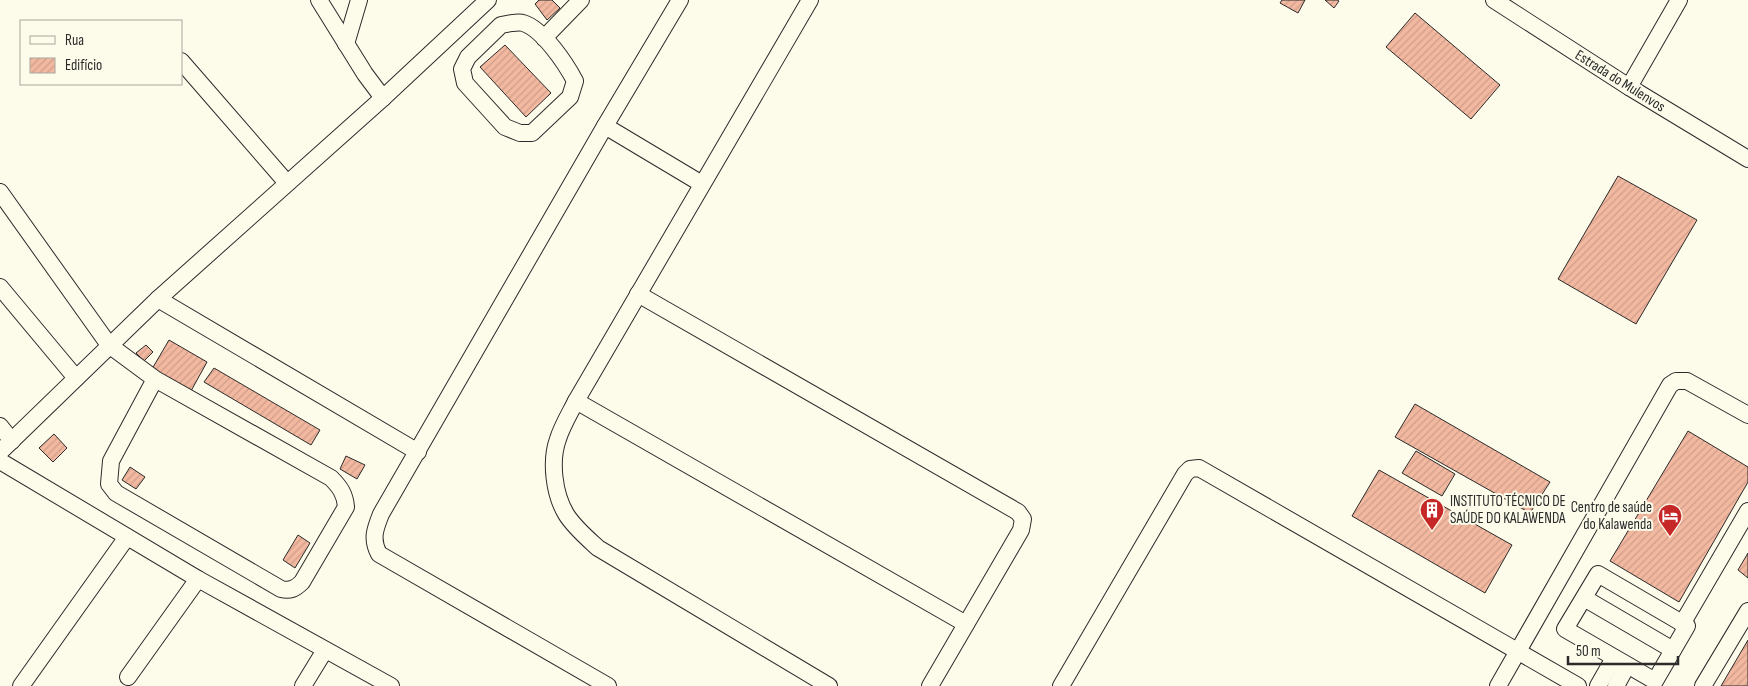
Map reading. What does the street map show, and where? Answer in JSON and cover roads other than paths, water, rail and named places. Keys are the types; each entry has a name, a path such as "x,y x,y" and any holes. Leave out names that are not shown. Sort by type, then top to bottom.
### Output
{"street":[{"path":"319,0 383,98"},
{"path":"346,44 359,0"},
{"path":"0,426 6,446 158,299 383,98 488,0"},
{"path":"544,38 581,0"},
{"path":"608,686 379,554 374,544 374,533 381,514 680,0"},
{"path":"810,0 576,401 557,440 554,464 557,490 566,513 581,532 598,548 829,686"},
{"name":"Estrada do Mulenvos","path":"1494,0 1629,88 1748,158"},
{"path":"1629,88 1678,0"},
{"path":"523,23 544,38 565,63 575,81 570,97 564,103 532,133 520,133 505,127 465,83 462,69 468,57 501,25 523,23"},
{"path":"182,62 287,183"},
{"path":"605,126 702,184"},
{"path":"0,192 109,345 155,379 331,478 338,485 345,497 346,507 302,582 297,587 289,590 281,589 116,493 109,484 111,461 155,379"},
{"path":"0,287 76,378"},
{"path":"638,294 1018,512 1023,519 1021,530 930,686"},
{"path":"158,299 418,452"},
{"path":"1498,686 1670,386 1676,381 1687,380 1748,415"},
{"path":"576,401 966,624"},
{"path":"0,461 198,579 391,686"},
{"path":"1061,686 1184,474 1190,468 1199,468 1578,686"},
{"path":"1682,624 1748,511"},
{"path":"21,686 127,537"},
{"path":"1598,574 1682,624 1687,626 1655,682 1565,629 1598,574"},
{"path":"128,677 198,579"},
{"path":"1584,598 1673,650"},
{"path":"1703,686 1748,610"},
{"path":"303,686 325,650"},
{"path":"1598,686 1621,662"},
{"path":"1616,686 1621,662"}],"place":[{"name":"INSTITUTO TÉCNICO DE SAÚDE DO KALAWENDA","path":"1432,531"},
{"name":"Centro de saúde do Kalawenda","path":"1670,537"}]}
